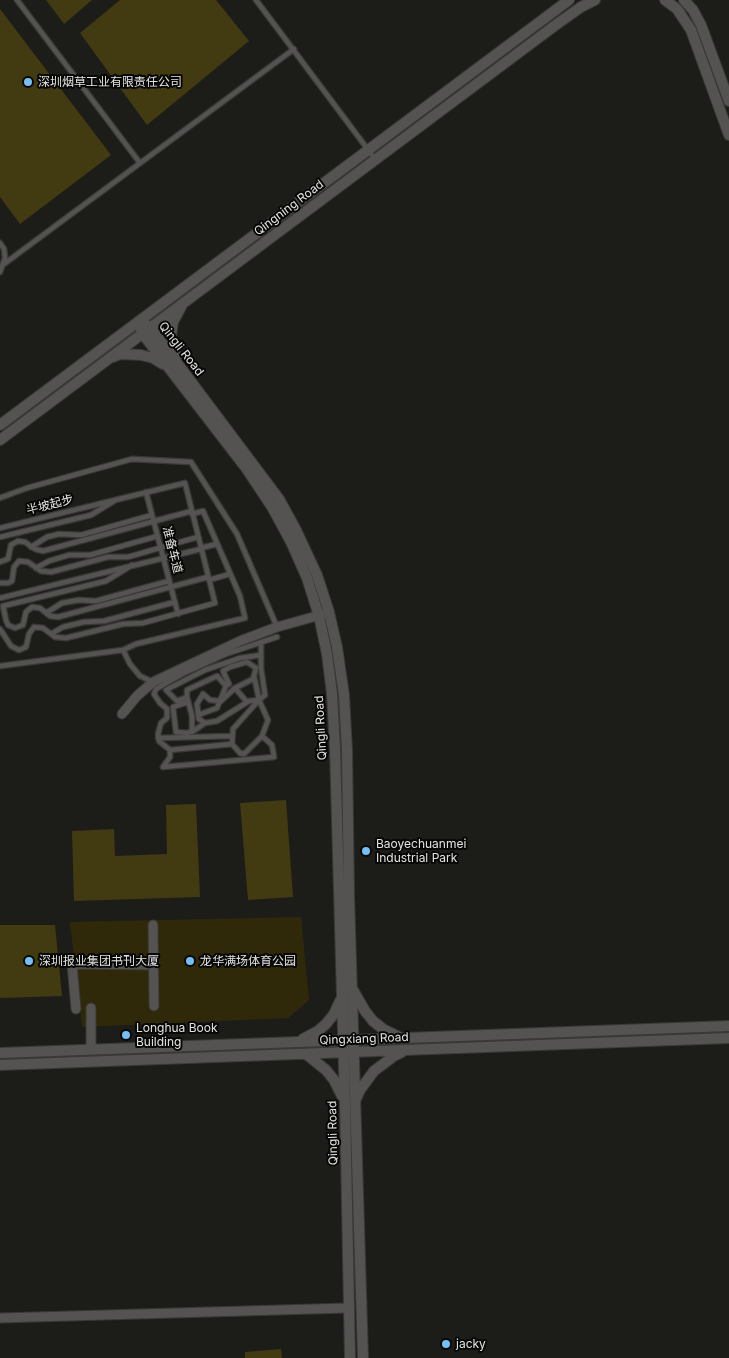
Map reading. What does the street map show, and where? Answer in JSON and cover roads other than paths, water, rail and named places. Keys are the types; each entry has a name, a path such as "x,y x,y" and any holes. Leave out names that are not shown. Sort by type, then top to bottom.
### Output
{"street":[{"name":"Qingning Road","path":"0,425 570,0"},
{"name":"Qingning Road","path":"0,440 557,24 581,7 595,0"},
{"path":"665,0 676,9 691,30 729,135"},
{"path":"684,0 701,25 729,101"},
{"path":"175,368 171,336 173,322 178,312 188,300"},
{"name":"Qingli Road","path":"139,321 278,499 296,530 317,575 324,614 332,694 342,992 348,1040"},
{"path":"107,360 120,354 141,355 175,368"},
{"path":"122,714 137,696 153,682 240,641 277,632 324,614"},
{"name":"Qingli Road","path":"324,614 338,647 344,695 347,750 352,986 348,1052 363,1358"},
{"path":"153,924 154,1006"},
{"path":"76,1009 72,964 154,964"},
{"path":"352,986 358,1000 373,1021 387,1032 403,1038"},
{"path":"296,1042 308,1037 326,1024 339,1006 342,992"},
{"path":"91,1008 91,1049"},
{"name":"Qingxiang Road","path":"0,1052 729,1026"},
{"name":"Qingxiang Road","path":"0,1065 729,1038"},
{"path":"306,1054 317,1061 334,1080 350,1103 374,1071 394,1056 407,1050"},
{"name":"Qingli Road","path":"350,1103 348,1308 350,1358"},
{"path":"0,1318 348,1308"}],"lane":[{"path":"17,0 140,163"},
{"path":"256,0 376,159"},
{"path":"4,264 294,49"},
{"path":"0,243 4,249 4,264 0,272"},
{"path":"0,498 27,488 132,459 191,462 238,534 277,632 261,642 226,654 182,674 156,689 154,694 167,709 167,718 161,723 158,738 170,750 232,744"},
{"name":"半坡起步","path":"0,528 184,483 192,513"},
{"name":"准备车道","path":"146,492 178,614"},
{"name":"半坡起步","path":"0,537 91,515 117,499"},
{"path":"0,666 123,650 136,644 246,618 240,596 203,511 81,537 59,534 47,537 31,547"},
{"path":"0,629 11,646 19,650 26,647 29,634 34,628 43,628 60,638 66,638 123,624 143,623 215,603 192,513"},
{"path":"0,562 8,559 12,545 18,541 25,542 39,551 43,551 152,515"},
{"path":"36,568 48,561 69,555 90,555 158,536"},
{"path":"0,583 4,584 12,581 14,567 19,561 28,562 36,568 51,572 108,557 128,557 198,537"},
{"path":"0,598 217,544"},
{"path":"132,566 106,581 3,606 8,625 15,628 23,625 26,612 32,607 40,608 46,613 58,617 134,590 170,581"},
{"path":"46,613 62,603 79,600 96,604 230,574"},
{"path":"51,634 64,627 84,622 104,621 175,602"},
{"path":"254,676 259,700 268,720 262,736 244,754 240,753 232,744 233,729 259,700 265,695 261,642"},
{"path":"123,650 130,664 140,676 153,682"},
{"path":"188,700 177,701 166,690 205,670 240,658 261,655"},
{"path":"198,714 218,708 221,700 226,686 229,684 223,671 247,662 256,668 253,679 235,688 221,700 210,700 203,694 197,704 198,714 199,719 205,723"},
{"path":"194,737 187,690 217,676 226,686"},
{"path":"235,688 247,702"},
{"path":"167,709 188,700"},
{"path":"173,708 176,732 187,733 205,723 216,721 247,702 259,700"},
{"path":"158,738 232,736"},
{"path":"170,750 170,757 163,767 274,757 272,745 262,736"}],"place":[{"name":"深圳烟草工业有限责任公司","path":"28,82"},
{"name":"Baoyechuanmei Industrial Park","path":"366,851"},
{"name":"深圳报业集团书刊大厦","path":"29,961"},
{"name":"龙华满场体育公园","path":"190,961"},
{"name":"Longhua Book Building","path":"126,1035"},
{"name":"jacky","path":"446,1344"}]}
